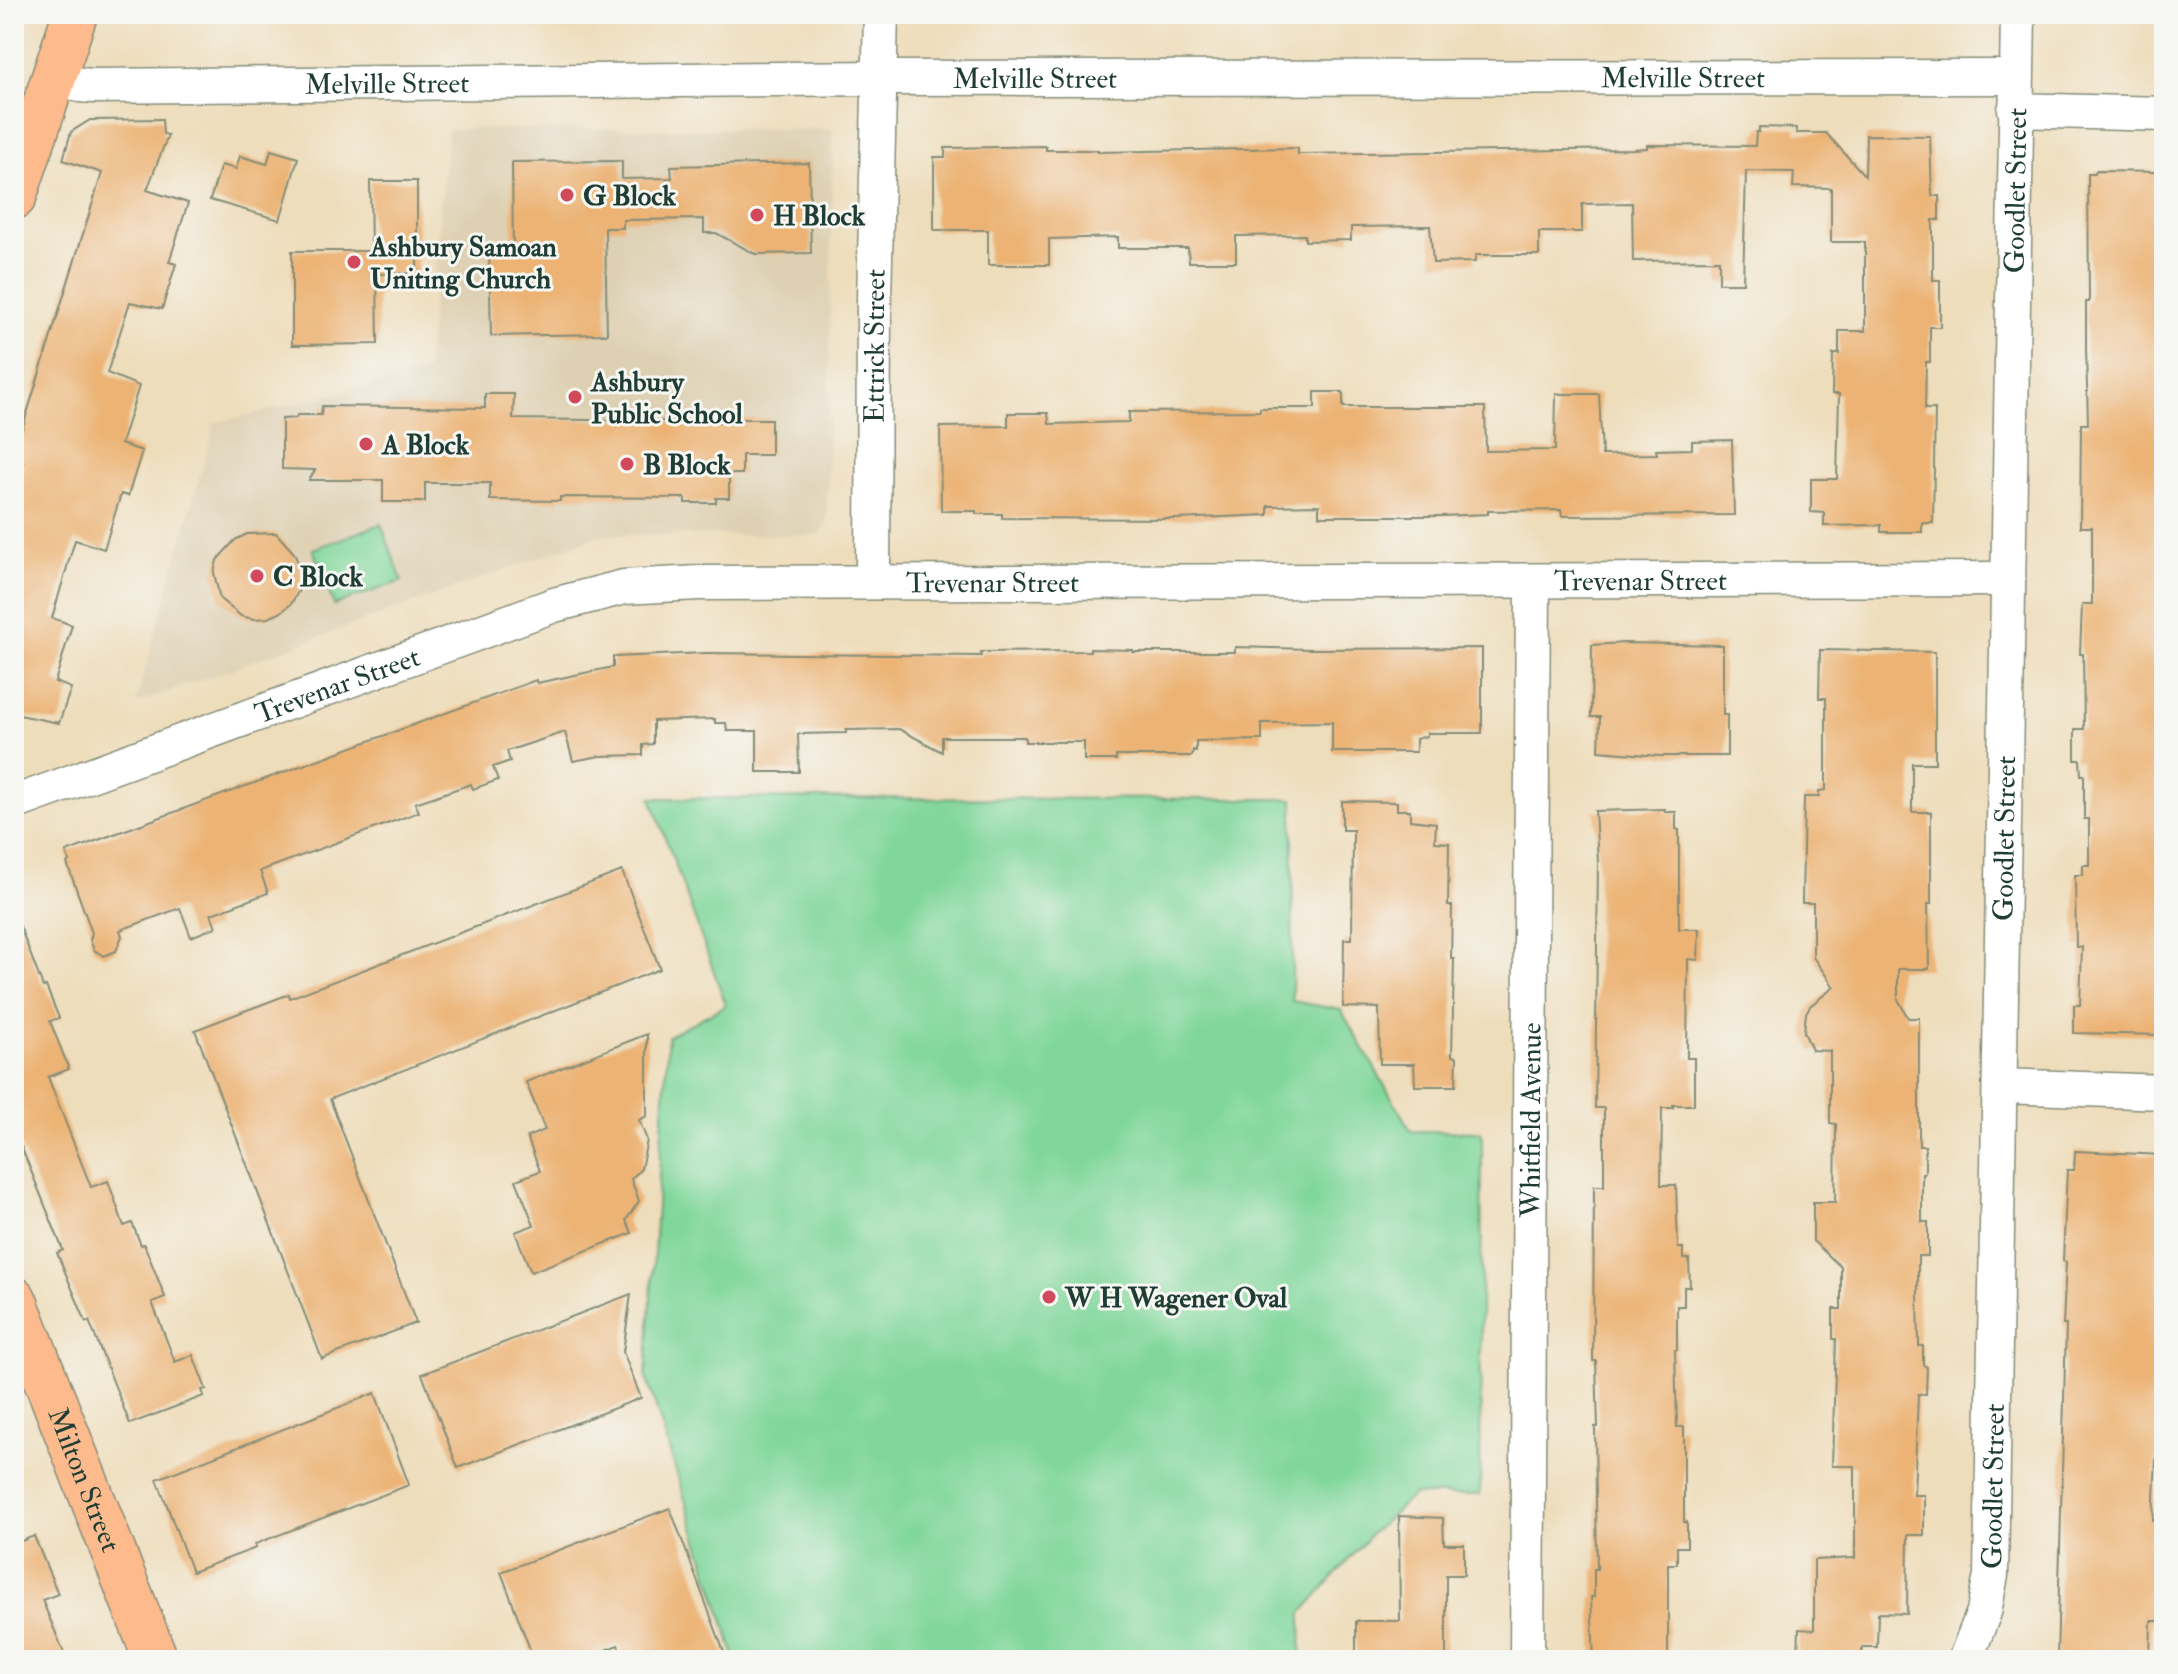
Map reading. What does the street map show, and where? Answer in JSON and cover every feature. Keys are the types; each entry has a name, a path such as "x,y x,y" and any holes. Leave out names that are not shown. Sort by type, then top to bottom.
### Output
{"main road":[{"path":"14,197 75,14"},
{"name":"Milton Street","path":"14,1299 156,1660"}],"street":[{"name":"Ettrick Street","path":"873,582 874,300 881,14"},
{"name":"Goodlet Street","path":"1965,1660 1984,1612 1991,1575 2018,14"},
{"name":"Melville Street","path":"54,78 94,86 880,78 2015,93 2164,114"},
{"name":"Trevenar Street","path":"14,803 587,595 624,587 873,582 2007,579"},
{"name":"Whitfield Avenue","path":"1527,1660 1533,581"},
{"path":"2000,1086 2164,1092"}],"shaded area":[{"name":"Ashbury Public School","path":"448,129 833,129 827,524 819,535 600,535 135,704 215,423 426,372"}],"green space":[{"path":"381,524 402,581 334,605 313,549"},
{"path":"651,798 1293,799 1292,1001 1341,1010 1411,1131 1482,1132 1480,1495 1413,1495 1370,1535 1302,1613 1301,1660 736,1660 646,1376 668,1036 726,1005"}],"building":[{"path":"162,119 163,134 168,135 147,190 188,203 169,262 176,264 162,309 130,302 107,373 139,386 121,444 142,451 128,496 121,494 104,549 75,540 52,618 72,625 55,682 71,688 59,723 14,714 14,494 23,463 14,455 102,173 63,160 71,132 90,120"},
{"path":"1759,127 1796,128 1796,133 1826,133 1865,176 1866,135 1930,136 1932,196 1939,196 1939,220 1933,220 1933,280 1940,280 1940,327 1930,327 1930,362 1926,362 1925,409 1935,409 1933,523 1922,523 1922,532 1881,532 1881,525 1824,526 1824,513 1811,512 1811,479 1837,479 1839,394 1832,394 1833,354 1839,354 1839,331 1865,331 1865,242 1831,242 1831,188 1793,187 1794,172 1746,171 1743,283 1719,283 1719,260 1633,261 1632,203 1582,204 1582,232 1539,232 1539,255 1475,255 1475,262 1433,263 1430,226 1351,227 1351,240 1305,241 1305,235 1236,236 1236,262 1189,262 1188,248 1118,248 1118,237 1049,239 1049,265 988,265 988,230 934,230 934,157 945,157 945,148 1046,146 1046,150 1098,152 1298,148 1298,154 1634,149 1647,148 1647,145 1755,146"},
{"path":"271,150 298,158 280,220 210,200 221,165 236,169 240,156 267,164"},
{"path":"622,161 622,179 672,178 671,166 809,163 811,253 755,254 716,233 704,233 704,219 623,220 623,228 605,228 607,334 491,336 489,251 513,250 512,162"},
{"path":"2096,171 2161,172 2161,296 2164,296 2164,1035 2074,1033 2074,1005 2080,1005 2082,947 2076,947 2075,875 2083,875 2083,865 2089,865 2089,819 2084,819 2084,775 2081,775 2080,760 2075,760 2075,729 2084,729 2083,654 2080,654 2082,604 2092,604 2092,527 2080,527 2081,424 2088,424 2088,174 2095,174"},
{"name":"Ashbury Samoan Uniting Church","path":"370,181 417,181 417,273 377,274 378,344 292,345 292,251 371,251"},
{"path":"1315,392 1343,392 1343,407 1485,407 1486,451 1555,450 1556,394 1599,394 1602,455 1657,454 1656,450 1692,449 1692,441 1732,440 1734,515 1562,516 1561,510 1488,511 1488,514 1441,516 1319,516 1319,505 1268,506 1268,515 1176,519 1002,518 1002,514 976,514 976,511 941,511 940,427 1008,426 1008,413 1048,413 1049,424 1129,422 1129,412 1315,408"},
{"path":"485,394 514,394 513,419 740,422 740,419 771,419 771,455 742,455 742,474 729,474 729,498 716,498 716,503 685,503 685,498 490,500 490,483 425,483 425,502 383,502 383,480 309,480 315,470 282,469 282,419 296,418 297,415 321,415 322,406 485,408"},
{"name":"C Block","path":"276,533 294,553 299,565 301,579 298,592 291,604 280,613 268,618 241,616 220,599 214,573 217,560 235,540 247,534"},
{"path":"1592,645 1723,645 1723,715 1727,715 1727,756 1660,756 1599,751 1600,717 1591,717"},
{"path":"1235,647 1482,648 1482,733 1427,733 1427,736 1416,739 1416,752 1332,752 1332,722 1262,723 1262,740 1196,741 1196,751 1193,750 1192,756 1116,756 1116,760 1084,760 1084,742 1025,742 1025,737 942,737 942,752 899,729 846,730 846,733 798,734 799,772 757,772 757,731 727,731 726,723 715,723 715,719 653,721 653,744 643,745 643,755 600,756 573,761 565,732 507,751 510,761 493,767 498,780 473,789 471,784 415,803 419,812 260,871 268,893 211,914 216,927 191,937 180,908 120,930 122,936 116,951 104,956 94,950 90,940 92,933 67,863 66,852 536,680 537,683 613,667 613,657 706,653 981,656 981,652 1090,649 1235,652"},
{"path":"1820,650 1935,652 1935,763 1912,763 1912,812 1931,812 1929,969 1898,969 1898,999 1908,1018 1919,1018 1919,1146 1925,1146 1922,1222 1928,1222 1928,1256 1918,1256 1918,1291 1919,1346 1923,1346 1923,1365 1927,1367 1926,1394 1918,1394 1914,1495 1924,1495 1924,1535 1908,1535 1907,1614 1878,1613 1877,1647 1862,1647 1862,1660 1798,1660 1799,1629 1814,1630 1814,1560 1855,1558 1855,1466 1832,1466 1836,1339 1833,1339 1833,1309 1841,1309 1841,1267 1813,1241 1813,1202 1835,1202 1836,1124 1830,1123 1830,1051 1812,1050 1804,1032 1810,1006 1834,987 1813,957 1813,903 1802,903 1804,797 1819,797 1819,791 1826,790 1826,698 1819,698"},
{"path":"1342,801 1397,802 1397,810 1410,810 1410,820 1436,823 1435,842 1449,843 1448,906 1452,906 1451,959 1454,959 1452,1056 1457,1057 1456,1086 1415,1086 1414,1064 1380,1064 1379,1008 1343,1007 1344,939 1352,939 1353,830 1342,830"},
{"path":"1665,809 1665,812 1676,812 1676,829 1679,830 1679,929 1699,929 1698,960 1688,959 1687,1058 1694,1058 1694,1105 1662,1108 1661,1185 1676,1185 1678,1248 1683,1248 1683,1259 1689,1259 1690,1287 1684,1287 1684,1306 1677,1306 1675,1350 1677,1427 1684,1427 1687,1547 1677,1547 1677,1564 1668,1564 1668,1660 1594,1660 1591,1597 1594,1597 1594,1569 1597,1569 1595,1427 1598,1427 1596,1361 1593,1361 1594,1186 1604,1186 1604,1108 1595,1108 1598,862 1595,811"},
{"path":"622,871 660,969 330,1099 416,1323 322,1359 195,1030 289,994 290,998"},
{"path":"16,916 43,987 46,986 59,1018 50,1021 69,1069 48,1077 91,1187 108,1181 124,1226 132,1223 141,1245 144,1244 165,1297 152,1302 175,1362 193,1355 206,1389 202,1390 204,1396 130,1424 89,1321 86,1322 57,1253 63,1250 14,1129"},
{"path":"647,1034 647,1116 639,1120 647,1140 641,1169 631,1179 639,1201 626,1220 632,1233 531,1272 515,1232 534,1225 516,1180 540,1171 527,1137 545,1130 526,1082"},
{"path":"2075,1151 2164,1155 2164,1265 2160,1265 2157,1341 2164,1342 2164,1458 2156,1457 2153,1521 2164,1521 2164,1621 2151,1621 2150,1660 2057,1660 2066,1325 2063,1325 2066,1262 2063,1261 2067,1170 2074,1170"},
{"path":"631,1294 623,1352 641,1398 458,1468 422,1374"},
{"path":"375,1393 409,1485 255,1544 256,1548 192,1572 157,1479"},
{"path":"670,1508 727,1660 624,1660 618,1645 579,1660 534,1660 501,1572"},
{"path":"1399,1516 1443,1518 1444,1544 1464,1544 1464,1575 1446,1575 1446,1660 1356,1660 1356,1621 1400,1621"},
{"path":"34,1536 58,1594 42,1600 67,1660 14,1660 14,1544"}],"place":[{"name":"G Block","path":"567,195"},
{"name":"H Block","path":"757,215"},
{"name":"Ashbury Samoan Uniting Church","path":"354,262"},
{"name":"Ashbury Public School","path":"575,397"},
{"name":"A Block","path":"366,444"},
{"name":"B Block","path":"627,464"},
{"name":"C Block","path":"257,576"},
{"name":"W H Wagener Oval","path":"1049,1297"}]}
